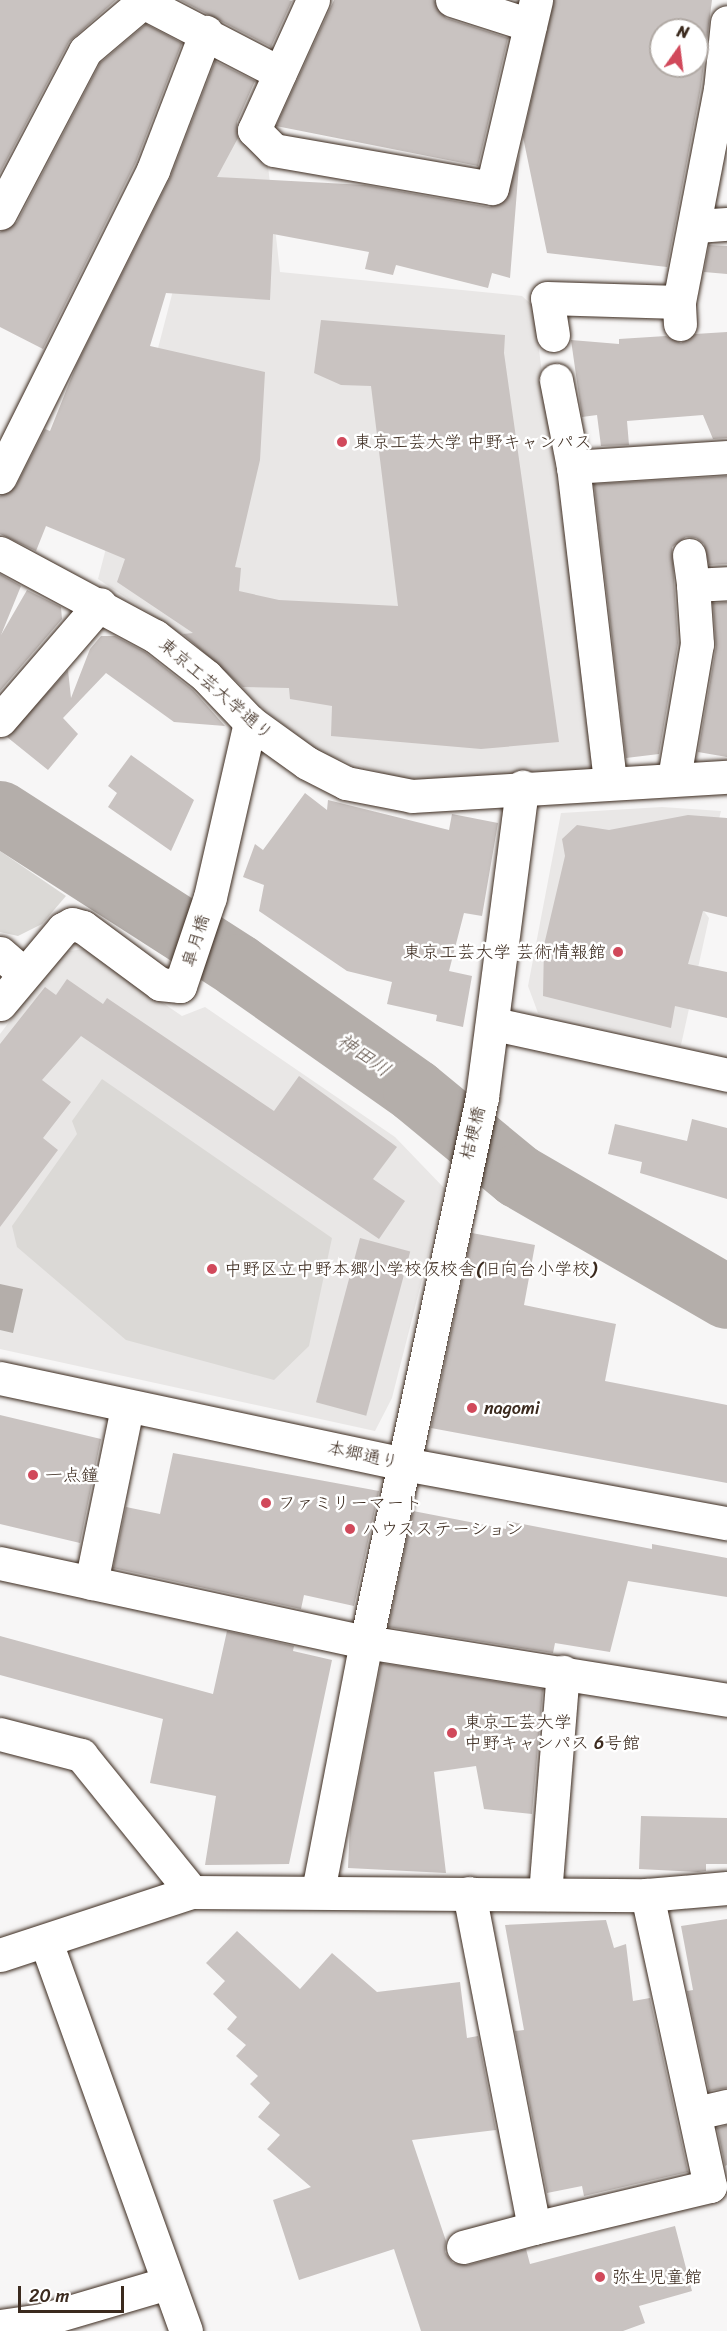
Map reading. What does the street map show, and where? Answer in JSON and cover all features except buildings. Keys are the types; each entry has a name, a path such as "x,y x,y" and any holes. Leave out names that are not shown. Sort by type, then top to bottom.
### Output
{"street":[{"path":"313,0 254,130 274,150 492,188 533,13 452,0"},
{"path":"0,213 85,51 142,1 206,32 280,73"},
{"path":"553,334 547,298 680,313 712,225 727,22"},
{"path":"0,477 153,170 206,32"},
{"path":"556,380 573,467 610,781"},
{"path":"573,467 727,457"},
{"name":"東京工芸大学通り","path":"0,554 100,604 155,636 206,676 250,722 307,763 346,783 378,792 455,795 522,787 610,781 727,777"},
{"path":"674,778 697,644 691,570 727,583"},
{"path":"0,720 100,604"},
{"name":"皐月橋","path":"12,964 72,924 83,927 160,984 171,988 180,986 185,977 207,904 250,722"},
{"name":"桔梗橋","path":"318,1891 366,1642 482,1097 494,1024 522,787"},
{"path":"0,1004 12,964"},
{"path":"494,1024 727,1075"},
{"name":"本郷通り","path":"0,1378 127,1407 404,1464 727,1523"},
{"path":"91,1583 127,1407"},
{"path":"0,1563 366,1642 727,1700"},
{"path":"545,1894 563,1672"},
{"path":"0,1734 81,1755 192,1892"},
{"path":"0,1955 46,1942 192,1892 318,1891 647,1895 727,1888"},
{"path":"469,1893 534,2228"},
{"path":"463,2247 710,2186 647,1895"},
{"path":"46,1942 186,2331"},
{"path":"696,2113 727,2106"},
{"path":"0,2326 42,2320 168,2283"}],"shaded area":[{"name":"東京工芸大学 中野キャンパス","path":"215,129 243,139 268,166 280,272 522,296 533,306 595,762 590,771 404,780 321,753 271,715 199,646 98,579"},
{"name":"東京工芸大学 芸術情報館","path":"662,807 721,811 698,903 709,918 681,1045 538,1013 528,986 561,813"},
{"path":"0,851 66,896 42,924 18,936 0,932"},
{"name":"中野区立中野本郷小学校仮校舎(旧向台小学校)","path":"84,949 182,1016 205,1007 395,1137 445,1189 392,1398 375,1431 0,1349 0,1034 62,952"},
{"path":"102,1079 332,1238 309,1346 274,1380 126,1340 17,1247 12,1226 77,1134 72,1121"},
{"path":"0,1284 23,1289 13,1333 0,1330"}],"waterway":[{"name":"神田川","path":"0,813 238,966 415,1091 518,1176 727,1297"}],"place":[{"name":"東京工芸大学 中野キャンパス","path":"342,442"},
{"name":"東京工芸大学 芸術情報館","path":"618,952"},
{"name":"中野区立中野本郷小学校仮校舎(旧向台小学校)","path":"212,1269"},
{"name":"nagomi","path":"472,1408"},
{"name":"一点鐘","path":"33,1475"},
{"name":"ファミリーマート","path":"266,1503"},
{"name":"ハウスステーション","path":"350,1529"},
{"name":"東京工芸大学 中野キャンパス 6号館","path":"452,1733"},
{"name":"弥生児童館","path":"600,2277"}]}
